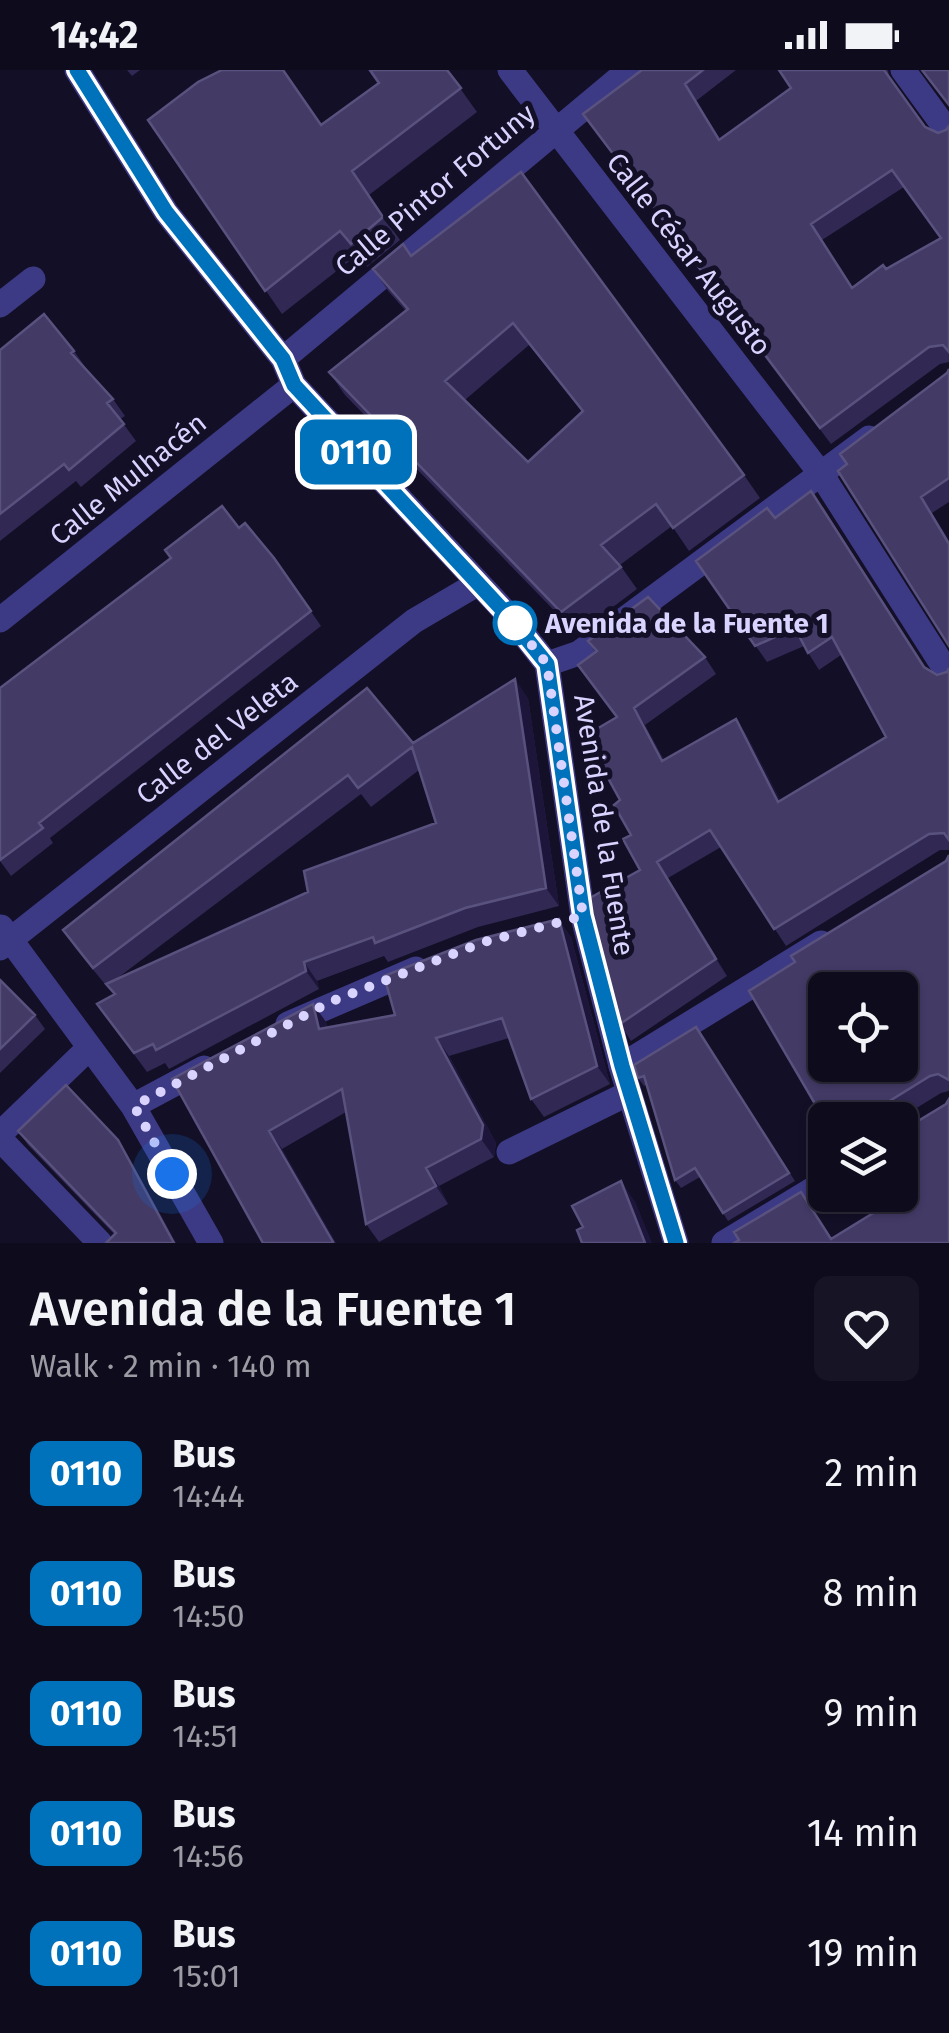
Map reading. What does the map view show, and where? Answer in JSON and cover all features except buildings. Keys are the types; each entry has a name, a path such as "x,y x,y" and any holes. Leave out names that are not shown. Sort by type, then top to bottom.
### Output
{"street":[{"name":"Avenida de la Fuente","path":"77,70 166,212 283,359 294,385 547,664 583,916 629,1093 676,1243"},
{"name":"Calle César Augusto","path":"510,70 822,474 948,669"},
{"name":"Calle Pintor Fortuny","path":"283,359 629,70"},
{"path":"903,70 949,133"},
{"path":"0,305 33,279"},
{"name":"Calle Mulhacén","path":"0,620 294,385"},
{"path":"547,664 578,653 891,422"},
{"name":"Calle del Veleta","path":"3,938 414,621 477,584"},
{"path":"551,925 583,916"},
{"path":"622,1066 849,926"},
{"path":"3,938 134,1106 211,1243"},
{"path":"264,1037 330,1002 433,962"},
{"path":"90,1048 0,1136 100,1243"},
{"path":"134,1106 230,1054"},
{"path":"510,1152 629,1093"},
{"path":"724,1243 808,1192"}],"bus line":[{"name":"0110","path":"77,70 166,212 283,359 294,385 510,618 547,664 583,916 643,1142 676,1243"}],"place":[{"name":"Avenida de la Fuente 1","path":"515,623"}],"route":[{"path":"172,1174 134,1106 330,1002 484,942 583,916 547,664 510,618 515,623"}]}
